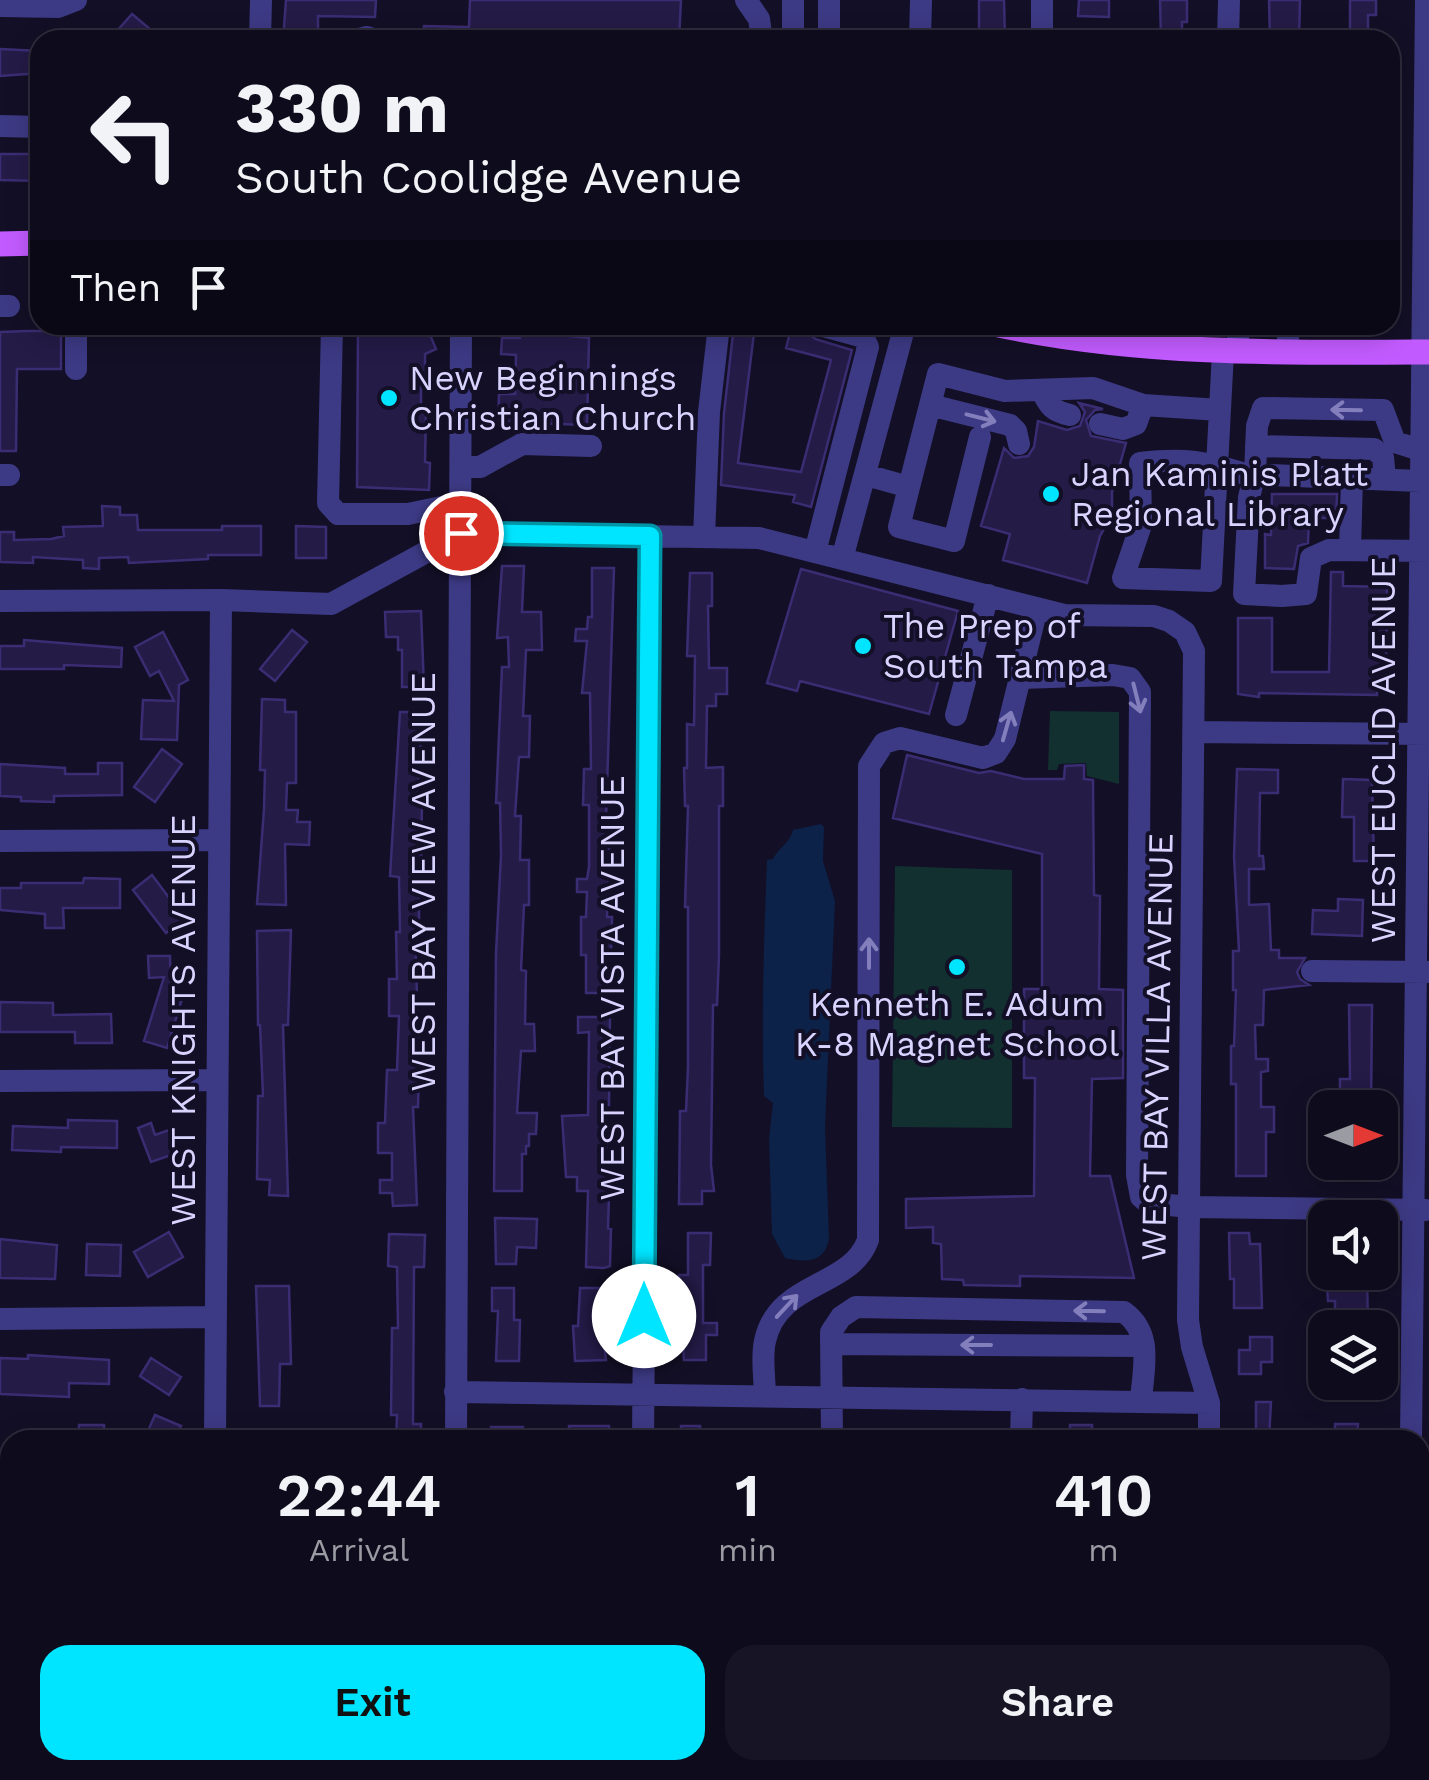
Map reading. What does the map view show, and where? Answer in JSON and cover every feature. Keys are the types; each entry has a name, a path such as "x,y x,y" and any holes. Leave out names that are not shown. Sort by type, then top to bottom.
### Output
{"main road":[{"path":"0,244 30,244"},
{"path":"1057,335 1097,342 1183,338 1230,352 1425,352"}],"street":[{"path":"0,6 58,7 76,0"},
{"path":"746,0 760,19 761,30"},
{"path":"793,0 793,30"},
{"path":"829,30 830,0"},
{"path":"920,0 920,30"},
{"path":"1042,0 1042,30"},
{"path":"1228,0 1228,30"},
{"name":"WEST EUCLID AVENUE","path":"1412,1430 1421,1210 1424,551 1420,481 1425,352 1426,0"},
{"path":"260,2 260,30"},
{"path":"0,126 30,127"},
{"path":"76,335 76,369"},
{"path":"332,335 328,503 338,514 408,514 461,503"},
{"name":"WEST BAY VIEW AVENUE","path":"456,1430 461,335"},
{"path":"704,537 709,412 717,335"},
{"path":"814,552 868,348 863,337 856,335"},
{"path":"842,560 900,335"},
{"path":"1236,335 1220,410 1218,465 1211,581 1123,578 1141,525 1140,463 1184,458 1218,465 1255,474 1420,481"},
{"path":"1288,353 1289,335"},
{"path":"980,437 954,541 899,527 938,374 1005,391 1093,388 1143,405 1220,410"},
{"path":"1042,390 1056,412 1070,415"},
{"path":"930,405 1010,425 1019,444"},
{"path":"1100,424 1123,429 1136,424 1143,405"},
{"path":"1423,447 1395,442 1383,410 1263,408 1257,426 1255,474 1249,497 1244,594 1306,594 1311,558 1340,550 1424,551"},
{"path":"461,468 480,466 522,444 592,446"},
{"path":"1256,446 1374,449 1383,457 1385,479"},
{"path":"866,476 910,487"},
{"path":"1340,550 1352,478"},
{"path":"0,600 331,604 461,533 759,538 1037,608 1005,739 996,753 983,758 900,738 884,743 869,766 868,1240 863,1254 852,1264 798,1293 778,1310 765,1341 765,1396"},
{"name":"WEST BAY VISTA AVENUE","path":"643,1430 650,536"},
{"path":"956,715 988,596"},
{"name":"WEST KNIGHTS AVENUE","path":"215,1430 220,600"},
{"name":"WEST BAY VILLA AVENUE","path":"1037,608 1064,614 1154,616 1186,632 1194,651 1188,1320 1209,1403 1209,1430"},
{"path":"1020,678 1112,674 1130,678 1140,692 1137,1175 1141,1196 1148,1203 1190,1208 1421,1210"},
{"path":"1195,732 1424,734"},
{"path":"0,841 219,840"},
{"path":"1312,971 1423,972"},
{"path":"0,1081 218,1080"},
{"path":"832,1430 831,1332 841,1317 856,1307 1124,1312 1137,1322 1144,1346 1141,1402"},
{"path":"0,1319 216,1316"},
{"path":"831,1344 1144,1346"},
{"path":"454,1392 1209,1403"},
{"path":"1022,1399 1022,1430"}],"green space":[{"path":"1050,711 1119,712 1119,784 1087,776 1086,763 1059,764 1057,770 1048,770"},
{"path":"895,866 1012,870 1012,1128 892,1127"}],"water":[{"path":"821,824 823,861 835,901 825,1127 829,1239 818,1257 800,1260 785,1258 772,1234 769,1139 773,1103 764,1096 763,1066 767,860 773,859 793,830"}],"building":[{"path":"286,0 376,0 375,17 318,16 318,30 284,30"},
{"path":"470,0 681,0 680,30 424,30 424,26 469,27"},
{"path":"979,0 1004,0 1005,30 979,30"},
{"path":"1079,0 1109,0 1109,17 1078,16"},
{"path":"1160,0 1187,0 1187,22 1182,22 1182,30 1161,30"},
{"path":"1269,0 1300,0 1299,30 1270,30"},
{"path":"1350,0 1376,0 1376,15 1368,15 1368,30 1350,30"},
{"path":"132,14 150,29 149,30 118,30"},
{"path":"0,49 30,50 30,74 0,76"},
{"path":"0,154 30,154 30,181 0,180"},
{"path":"0,332 61,335 61,369 17,369 16,451 0,451"},
{"name":"New Beginnings Christian Church","path":"358,335 430,335 436,349 425,354 425,383 421,383 421,413 426,413 425,462 430,463 429,490 357,487"},
{"path":"733,335 754,335 738,463 801,472 831,360 786,348 789,335 811,335 852,350 811,507 793,502 795,495 721,485"},
{"path":"502,338 589,338 587,425 498,422 499,394 515,394 516,355 501,354"},
{"name":"Jan Kaminis Platt Regional Library","path":"1079,403 1103,409 1095,410 1086,420 1091,436 1126,443 1112,492 1112,515 1100,536 1087,583 1003,560 1010,534 981,526 1004,448 1014,458 1028,456 1034,447 1038,421 1067,430 1080,426 1085,412"},
{"path":"1272,494 1337,494 1336,518 1309,518 1308,543 1298,546 1294,569 1265,568 1265,534 1271,535"},
{"path":"102,506 120,507 120,515 137,515 138,530 261,526 261,555 208,555 208,559 129,563 128,557 99,558 99,569 83,568 83,560 33,557 33,563 0,562 0,532 14,532 14,540 64,536 63,527 103,526"},
{"path":"296,526 326,527 326,558 296,558"},
{"path":"502,566 524,566 522,612 541,612 542,650 526,650 523,716 530,716 529,757 519,757 515,816 521,816 520,860 529,860 529,905 524,905 521,970 526,971 525,1024 534,1024 535,1051 521,1051 517,1113 537,1113 536,1134 529,1134 529,1146 526,1154 522,1154 522,1191 494,1191 501,855 500,803 496,803 502,667 509,667 508,637 497,638"},
{"path":"592,568 614,568 606,819 607,917 612,917 611,955 606,955 607,993 586,993 581,917 586,917 587,892 577,892 577,879 587,879 589,867 589,805 583,805 584,769 591,769 590,693 582,693 587,641 575,641 576,629 587,629 588,617 592,617"},
{"name":"The Prep of South Tampa","path":"801,569 958,611 929,714 800,681 797,691 767,683"},
{"path":"1331,572 1343,572 1343,586 1387,587 1386,670 1378,670 1377,695 1238,694 1238,618 1272,618 1272,672 1329,672"},
{"path":"690,573 712,573 709,668 727,668 727,694 716,694 716,706 707,706 706,768 723,767 723,806 719,806 717,1005 713,1005 714,1191 702,1191 702,1204 679,1204 680,1111 686,1111 688,1067 688,806 684,768 687,724 694,725 695,656 687,656"},
{"path":"421,611 424,687 402,687 402,650 398,650 398,637 386,637 385,612"},
{"path":"292,630 307,642 275,681 260,669"},
{"path":"163,632 188,680 179,685 177,740 141,739 143,700 174,701 159,671 150,676 135,647"},
{"path":"24,640 122,648 121,667 0,669 0,646 24,646"},
{"path":"262,699 285,700 285,712 296,712 296,783 287,783 286,810 298,810 297,822 310,822 309,845 285,844 286,905 257,904 265,770 260,770"},
{"path":"400,712 423,712 417,800 422,800 421,877 419,924 415,924 419,1070 418,1107 413,1107 417,1205 393,1206 392,1193 380,1193 380,1180 392,1180 392,1153 378,1153 378,1123 385,1123 387,1070 397,1070 399,1016 389,1016 389,979 397,979 396,932 400,932 399,877 390,876"},
{"path":"162,749 182,764 155,802 134,787"},
{"path":"907,755 979,773 991,771 1024,779 1064,779 1065,766 1084,765 1084,779 1093,780 1094,895 1100,896 1099,989 1123,990 1123,1078 1092,1079 1090,1176 1110,1176 1134,1278 1020,1276 1020,1286 964,1285 963,1280 942,1279 941,1244 933,1243 933,1227 906,1228 906,1199 1034,1196 1035,1078 1024,1078 1024,989 1042,989 1042,854 893,818"},
{"path":"98,763 122,763 122,795 54,796 54,802 0,796 0,764 65,768 65,774 98,774"},
{"path":"1237,769 1278,770 1278,793 1260,793 1259,856 1263,856 1264,869 1249,869 1249,905 1269,904 1271,950 1279,950 1279,958 1305,958 1297,972 1309,985 1264,990 1263,1025 1255,1025 1256,1059 1268,1059 1268,1071 1261,1072 1261,1107 1274,1107 1274,1132 1266,1132 1266,1176 1236,1176 1236,1084 1231,1084 1231,1046 1236,990 1233,951 1239,951 1234,856"},
{"path":"1343,779 1372,780 1374,861 1354,861 1354,817 1342,817"},
{"path":"152,875 185,919 166,933 133,890"},
{"path":"84,878 120,879 120,908 63,908 64,928 45,928 45,914 0,910 0,888 21,888 21,883 83,883"},
{"path":"1338,899 1363,900 1362,936 1312,934 1313,910 1338,911"},
{"path":"291,930 288,1025 283,1025 288,1196 269,1195 270,1180 257,1179 258,1096 263,1096 257,931"},
{"path":"148,956 170,956 171,995 182,999 167,1048 144,1041 164,977 149,978"},
{"path":"0,1002 53,1003 53,1015 111,1014 112,1043 75,1043 75,1032 0,1032"},
{"path":"1349,1005 1372,1005 1371,1090 1340,1090 1340,1079 1350,1079"},
{"path":"578,1017 610,1017 606,1105 611,1229 610,1266 604,1268 586,1267 588,1191 577,1191 577,1177 566,1177 562,1116 588,1115 589,1032 578,1033"},
{"path":"68,1120 117,1121 117,1148 12,1150 13,1126 68,1128"},
{"path":"151,1123 155,1135 169,1130 177,1153 151,1162 138,1128"},
{"path":"495,1218 537,1219 536,1248 517,1247 516,1264 496,1264"},
{"path":"169,1232 183,1257 148,1277 134,1252"},
{"path":"688,1233 711,1233 710,1265 703,1265 703,1323 717,1323 717,1335 706,1335 706,1360 684,1360 679,1275 688,1275"},
{"path":"1229,1233 1249,1233 1250,1244 1260,1244 1262,1308 1234,1308"},
{"path":"389,1234 425,1235 424,1267 414,1267 413,1424 421,1424 421,1430 396,1430 397,1415 391,1415 392,1328 398,1328 397,1267 388,1266"},
{"path":"0,1239 57,1245 55,1279 0,1278"},
{"path":"87,1244 121,1245 120,1276 86,1275"},
{"path":"256,1286 289,1286 291,1364 280,1364 279,1406 260,1406"},
{"path":"492,1288 514,1288 514,1320 520,1320 519,1361 496,1361 498,1311 492,1311"},
{"path":"580,1288 604,1288 602,1325 606,1360 575,1361 573,1326 578,1326"},
{"path":"1327,1290 1367,1290 1368,1310 1335,1310 1335,1301 1328,1301"},
{"path":"1250,1337 1272,1337 1272,1362 1261,1362 1261,1374 1239,1374 1239,1350 1250,1350"},
{"path":"28,1355 109,1360 109,1384 69,1383 69,1397 0,1394 0,1358 28,1359"},
{"path":"151,1358 181,1377 169,1395 140,1376"},
{"path":"1256,1402 1271,1402 1270,1430 1256,1430"},
{"path":"155,1415 181,1426 179,1430 148,1430"},
{"path":"1335,1424 1358,1424 1358,1430 1335,1430"},
{"path":"79,1425 104,1425 104,1430 79,1430"},
{"path":"1070,1425 1092,1425 1092,1430 1070,1430"},
{"path":"569,1426 609,1426 609,1430 569,1430"},
{"path":"681,1426 700,1426 700,1430 681,1430"},
{"path":"491,1427 523,1427 523,1430"}],"place":[{"name":"New Beginnings Christian Church","path":"389,398"},
{"name":"Jan Kaminis Platt Regional Library","path":"1051,494"},
{"name":"The Prep of South Tampa","path":"863,646"},
{"name":"Kenneth E. Adum K-8 Magnet School","path":"957,967"}],"route":[{"path":"461,533 650,536 644,1316"}]}
